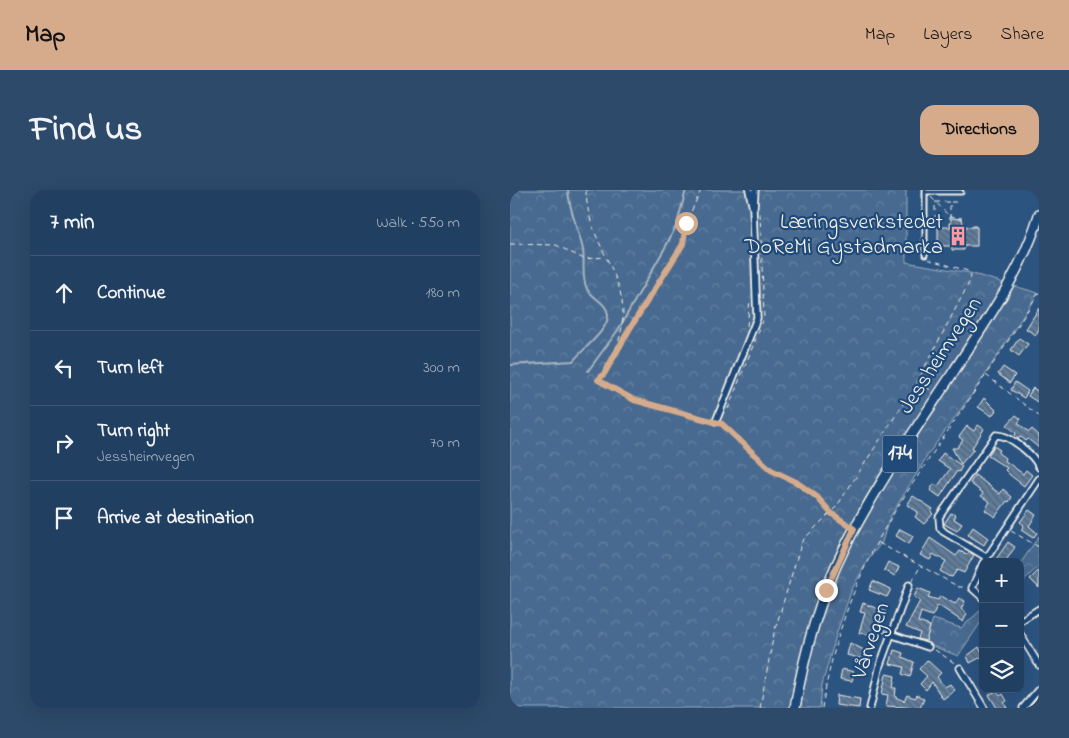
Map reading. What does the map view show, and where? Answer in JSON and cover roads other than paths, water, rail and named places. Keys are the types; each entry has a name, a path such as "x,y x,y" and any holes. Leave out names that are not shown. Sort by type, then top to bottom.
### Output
{"main road":[{"name":"Jessheimvegen","path":"795,708 803,665 818,612 835,568 854,529 1014,276 1039,215"}],"street":[{"path":"749,190 753,209"},
{"path":"716,421 757,318 753,209 755,190"},
{"path":"980,558 944,532 938,523 938,516 996,435 1007,437 1036,461 1039,467"},
{"path":"986,558 1039,479"},
{"path":"979,572 972,588 979,594"},
{"name":"Vårvegen","path":"870,708 880,665 909,585"},
{"path":"1024,618 1039,609"},
{"path":"890,634 928,647"},
{"path":"1024,641 1039,665"},
{"path":"960,668 984,708"},
{"path":"1027,706 1039,689"}],"lane":[{"path":"926,255 925,191 961,192"}],"waterway":[{"path":"510,365 573,361 600,333 607,321 607,311 603,304 589,292 585,284 583,250 570,205 568,190"},
{"path":"588,371 618,330 666,246 677,224 686,190"}],"place":[{"name":"Læringsverkstedet DoReMi Gystadmarka","path":"958,236"}]}
